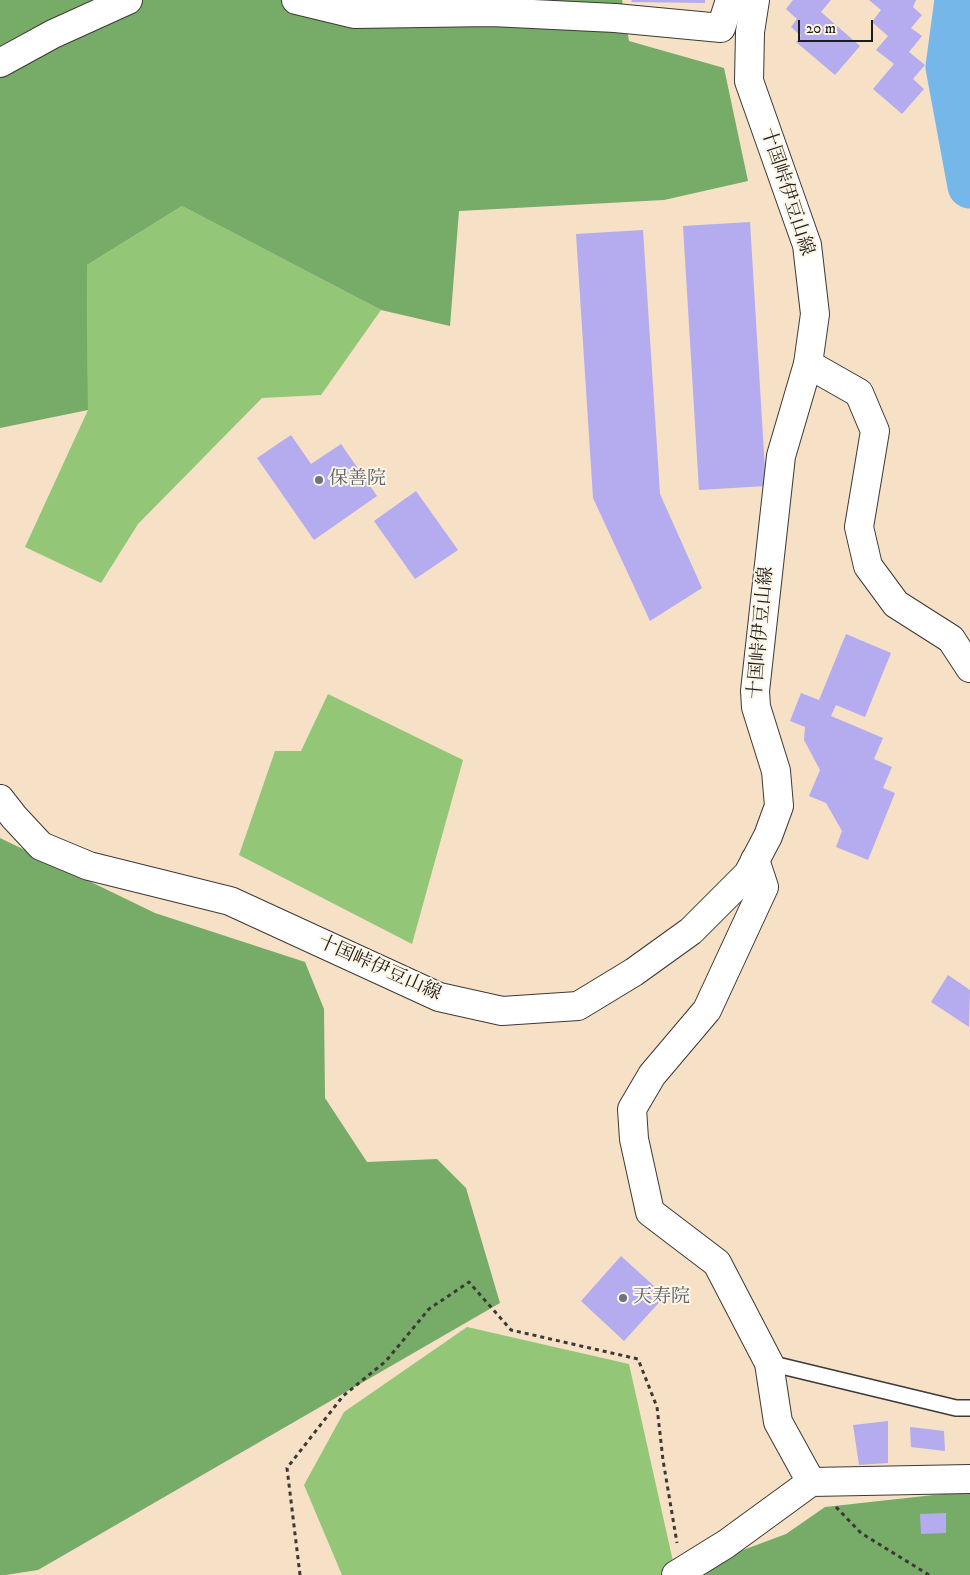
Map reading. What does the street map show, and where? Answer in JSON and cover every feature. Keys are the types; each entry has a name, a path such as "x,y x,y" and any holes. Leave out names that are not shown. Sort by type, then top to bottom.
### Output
{"street":[{"path":"0,63 53,34 128,0"},
{"path":"296,0 354,14 492,12 614,18 722,28 730,0"},
{"name":"十国峠伊豆山線","path":"0,799 14,818 41,846 89,866 230,901 439,997 502,1011 578,1006 634,972 690,931 748,874 779,806 776,771 756,707 755,691 781,456 808,364 815,314 807,245 749,81 750,32 755,0"},
{"path":"808,364 859,393 875,432 859,527 868,566 896,604 951,639 970,668"},
{"path":"755,860 764,888 707,1010 652,1075 632,1109 634,1140 650,1212 717,1263 769,1363 778,1422 811,1482"},
{"path":"676,1575 726,1544 811,1482 970,1479"}],"lane":[{"path":"769,1363 956,1408 970,1408"}],"path":[{"path":"300,1575 287,1468 343,1396 386,1361 429,1309 470,1282 511,1330 638,1359 657,1407 663,1460 678,1538 677,1547"},
{"path":"811,1482 861,1533 929,1575"}],"green space":[{"path":"0,0 622,0 629,41 724,68 748,181 664,200 459,211 450,326 381,310 182,206 87,265 88,410 0,428"},
{"path":"182,206 381,310 321,395 262,398 138,524 101,583 25,547 88,410 87,265"},
{"path":"328,694 463,760 412,944 239,855 275,751 301,751"},
{"path":"0,838 155,913 305,962 324,1009 325,1098 367,1162 437,1159 466,1188 500,1303 38,1570 5,1575 0,1575"},
{"path":"467,1327 629,1364 676,1575 342,1575 304,1485 344,1412"},
{"path":"970,1491 970,1575 676,1575 786,1534 825,1507"}],"building":[{"path":"632,0 705,0 705,3 631,2"},
{"path":"793,0 831,0 821,12 860,46 835,75 796,42 801,36 791,27 797,19 786,9"},
{"path":"869,0 916,0 913,7 922,15 911,28 922,36 909,52 925,65 913,79 924,89 902,114 873,89 894,64 876,50 888,36 872,22 881,10"},
{"path":"750,222 766,486 699,490 683,226"},
{"path":"643,230 660,494 702,588 650,621 593,498 576,234"},
{"name":"保善院","path":"291,435 311,464 341,444 377,496 314,540 257,458"},
{"path":"416,491 458,550 415,579 374,521"},
{"path":"846,634 891,653 865,717 836,705 831,716 883,738 874,759 892,767 883,788 895,793 868,860 836,847 842,831 826,803 809,796 820,770 804,740 805,727 790,721 801,693 819,700"},
{"path":"948,975 970,990 969,1027 931,1002"},
{"name":"天寿院","path":"621,1256 665,1296 624,1341 581,1301"},
{"path":"888,1421 888,1463 859,1465 853,1425"},
{"path":"910,1427 944,1431 945,1451 911,1447"},
{"path":"946,1513 946,1533 921,1534 920,1514"}],"waterway":[{"path":"957,0 948,67 970,186"}],"place":[{"name":"保善院","path":"319,480"},
{"name":"天寿院","path":"623,1298"}]}
